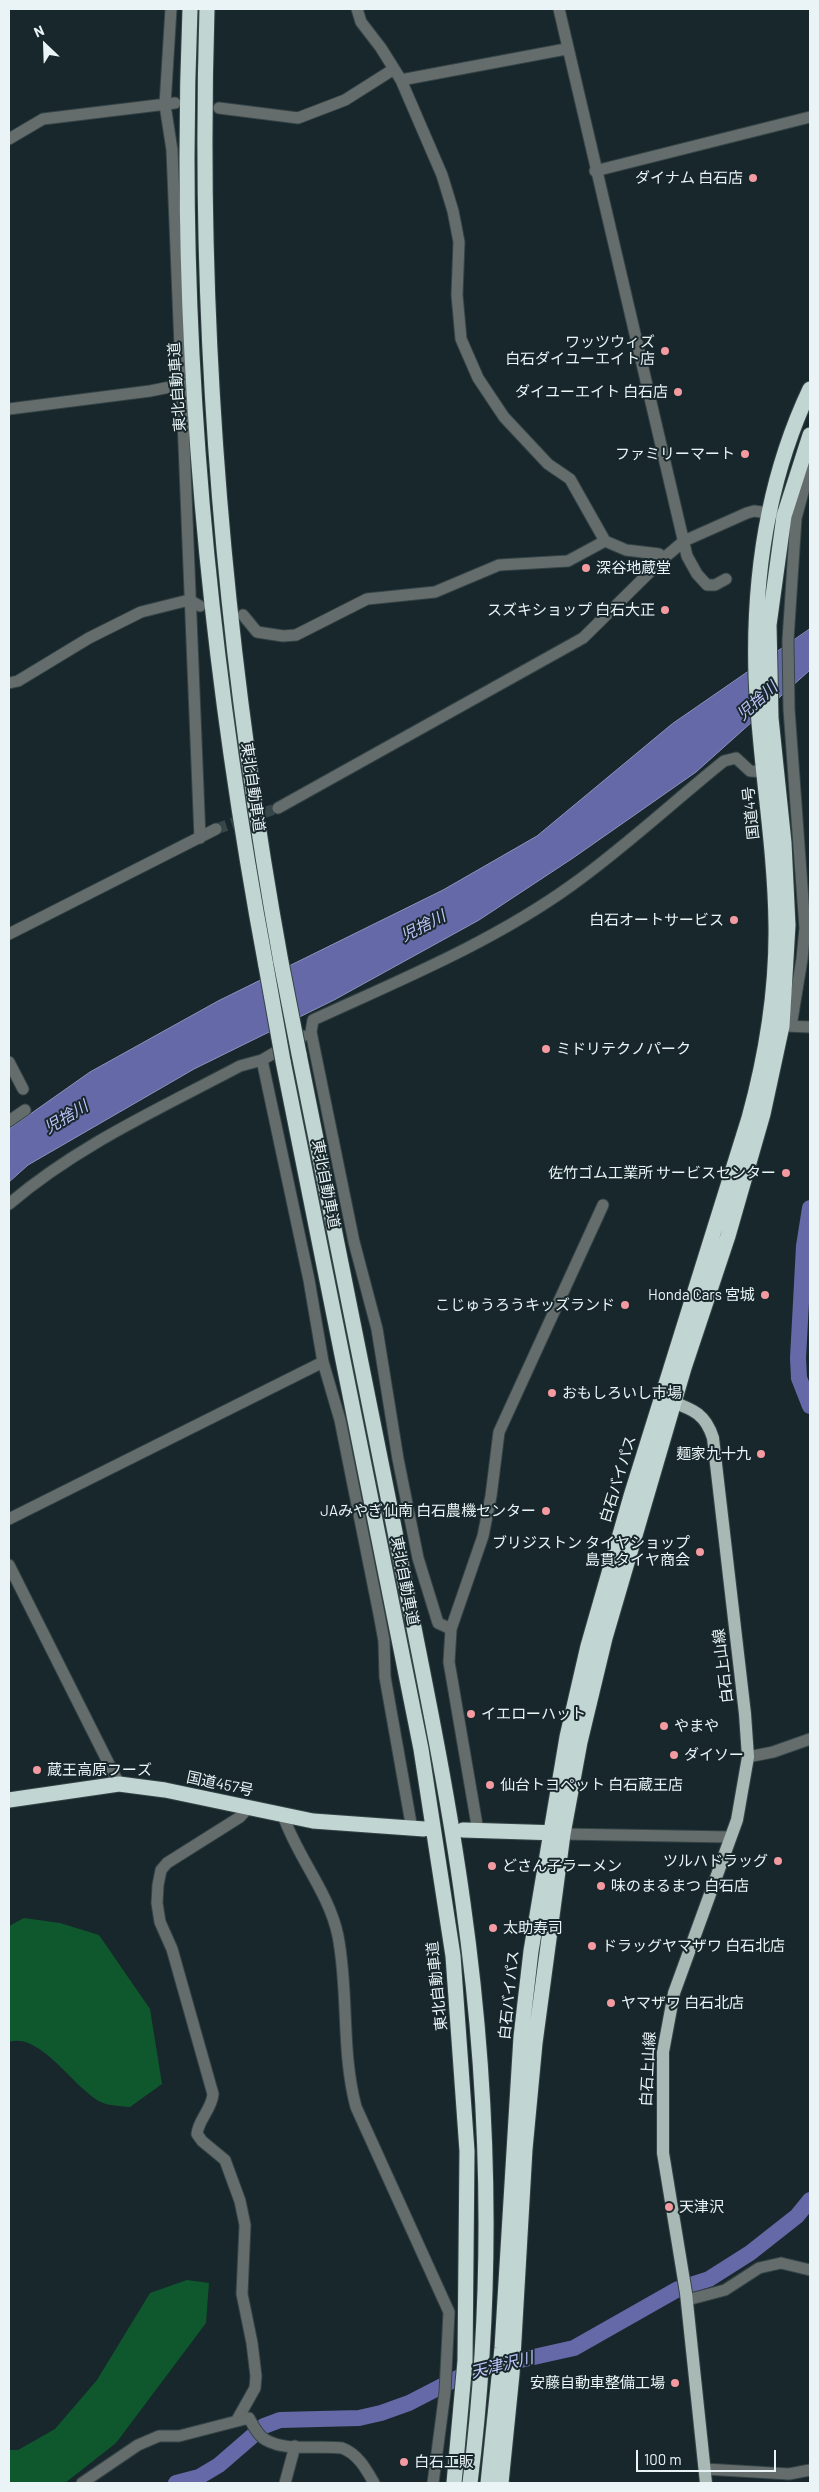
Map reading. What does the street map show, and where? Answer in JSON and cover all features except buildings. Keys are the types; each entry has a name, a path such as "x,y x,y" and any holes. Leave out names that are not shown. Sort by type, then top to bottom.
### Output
{"highway":[{"name":"東北自動車道","path":"190,9 187,164 195,398 222,687 234,782 283,1061 419,1740 453,1956 467,2151 465,2361 454,2483"},
{"name":"東北自動車道","path":"207,9 208,296 226,564 250,781 281,962 438,1748 463,1904 472,1984 484,2148 485,2236 481,2355 470,2483"},
{"name":"国道4号","path":"720,1234 763,1114 781,1025 788,925 784,843 768,749 758,582 775,478 799,412 810,389"},
{"name":"国道4号","path":"762,650 784,516 810,435"},
{"name":"国道4号","path":"768,749 764,772 774,866 776,954 781,1025"},
{"name":"白石バイパス","path":"501,2483 508,2347 529,2098 556,1833 605,1638 668,1401 720,1234"},
{"name":"国道457号","path":"9,1800 119,1784 165,1790 313,1821 418,1829"},
{"path":"471,1830 556,1833"},
{"name":"白石バイパス","path":"488,2483 506,2375"}],"main road":[{"name":"白石上山線","path":"668,1401 698,1412 705,1419 713,1438 745,1714 748,1757 741,1801 730,1837 674,1993 663,2052 663,2153 687,2297 706,2483"}],"street":[{"path":"171,9 170,104 200,838"},
{"path":"357,9 361,22 381,48 401,80 442,176 453,211 459,242 457,295 460,331 478,378 504,417 548,464 570,479 605,541 626,550 659,554 664,558"},
{"path":"559,9 566,49 687,556 697,574 707,585 715,585 726,579"},
{"path":"401,80 566,49"},
{"path":"219,108 298,118 345,100 394,69"},
{"path":"9,138 43,119 170,104"},
{"path":"595,171 810,117"},
{"path":"9,409 150,391 180,385"},
{"path":"810,466 796,518 788,640 789,709 805,928 802,959 781,1025 810,1027"},
{"path":"278,808 583,638 664,558 684,541 747,512 768,512 784,516"},
{"path":"243,615 257,632 283,636 296,635 367,599 434,592 499,565 568,561 605,541"},
{"path":"9,683 18,681 89,638 141,612 189,600 200,606"},
{"path":"451,1630 438,1623 418,1558 398,1459 377,1329 354,1242 311,1032 313,1020 424,969 548,901 572,885 724,761 736,758 750,771 764,772"},
{"path":"9,934 216,829"},
{"path":"9,1204 34,1182 104,1138 240,1066 262,1060 311,1032"},
{"path":"262,1060 309,1280 323,1362 340,1420 384,1641 385,1677 418,1829"},
{"path":"9,1062 23,1089"},
{"path":"9,1121 24,1110"},
{"path":"471,1830 448,1662 451,1630 483,1536 491,1496 499,1432 603,1205"},
{"path":"9,1519 323,1362"},
{"path":"9,1565 119,1784"},
{"path":"748,1757 773,1752 810,1738"},
{"path":"237,2420 255,2388 256,2376 242,2294 245,2225 240,2201 225,2160 202,2141 197,2134 199,2126 211,2106 213,2094 172,1949 160,1922 157,1903 162,1870 166,1863 240,1817 249,1807"},
{"path":"283,1815 289,1834 328,1904 336,1927 342,1963 349,2081 356,2107 449,2312 445,2392 433,2483"},
{"path":"556,1833 730,1837"},
{"path":"687,2297 724,2290 759,2268 781,2263 810,2270"},
{"path":"82,2483 138,2446 159,2436 179,2436 249,2418 261,2437 269,2442 294,2446 332,2447 348,2451 356,2456 374,2483"},
{"path":"285,2483 294,2446"},
{"path":"705,2469 789,2474 810,2470"}],"green space":[{"path":"24,1918 60,1923 99,1935 150,2009 162,2084 130,2107 103,2103 93,2097 58,2064 33,2045 21,2041 9,2042 9,1926"},
{"path":"187,2280 209,2283 206,2323 116,2443 65,2483 9,2483 9,2450 18,2450 55,2429 97,2380 150,2293"}],"water":[{"name":"児捨川","path":"810,629 810,670 696,772 573,858 479,920 334,1000 194,1069 28,1165 9,1182 9,1129 90,1072 218,1001 443,890 537,836 672,724"}],"waterway":[{"name":"天津沢川","path":"810,1208 804,1246 798,1358 799,1378 810,1406"},
{"name":"天津沢川","path":"176,2483 199,2477 219,2465 264,2426 280,2420 359,2418 381,2413 409,2403 471,2371 574,2348 678,2289 709,2279 750,2253 797,2216 810,2200"}],"tunnel":[{"path":"216,829 278,808"}],"place":[{"name":"ダイナム 白石店","path":"753,178"},
{"name":"ワッツウィズ 白石ダイユーエイト店","path":"665,351"},
{"name":"ダイユーエイト 白石店","path":"678,392"},
{"name":"ファミリーマート","path":"745,454"},
{"name":"深谷地蔵堂","path":"586,568"},
{"name":"スズキショップ 白石大正","path":"665,610"},
{"name":"白石オートサービス","path":"734,920"},
{"name":"ミドリテクノパーク","path":"546,1049"},
{"name":"佐竹ゴム工業所 サービスセンター","path":"786,1173"},
{"name":"Honda Cars 宮城","path":"765,1295"},
{"name":"こじゅうろうキッズランド","path":"625,1305"},
{"name":"おもしろいし市場","path":"552,1393"},
{"name":"麺家九十九","path":"761,1454"},
{"name":"JAみやぎ仙南 白石農機センター","path":"546,1511"},
{"name":"ブリジストン タイヤショップ 島貫タイヤ商会","path":"700,1552"},
{"name":"イエローハット","path":"471,1714"},
{"name":"やまや","path":"664,1726"},
{"name":"ダイソー","path":"674,1755"},
{"name":"蔵王高原フーズ","path":"37,1770"},
{"name":"仙台トヨペット 白石蔵王店","path":"490,1785"},
{"name":"ツルハドラッグ","path":"778,1861"},
{"name":"どさん子ラーメン","path":"492,1866"},
{"name":"味のまるまつ 白石店","path":"601,1886"},
{"name":"太助寿司","path":"493,1928"},
{"name":"ドラッグヤマザワ 白石北店","path":"592,1946"},
{"name":"ヤマザワ 白石北店","path":"611,2003"},
{"name":"天津沢","path":"669,2207"},
{"name":"安藤自動車整備工場","path":"675,2383"},
{"name":"白石工販","path":"404,2462"}]}
